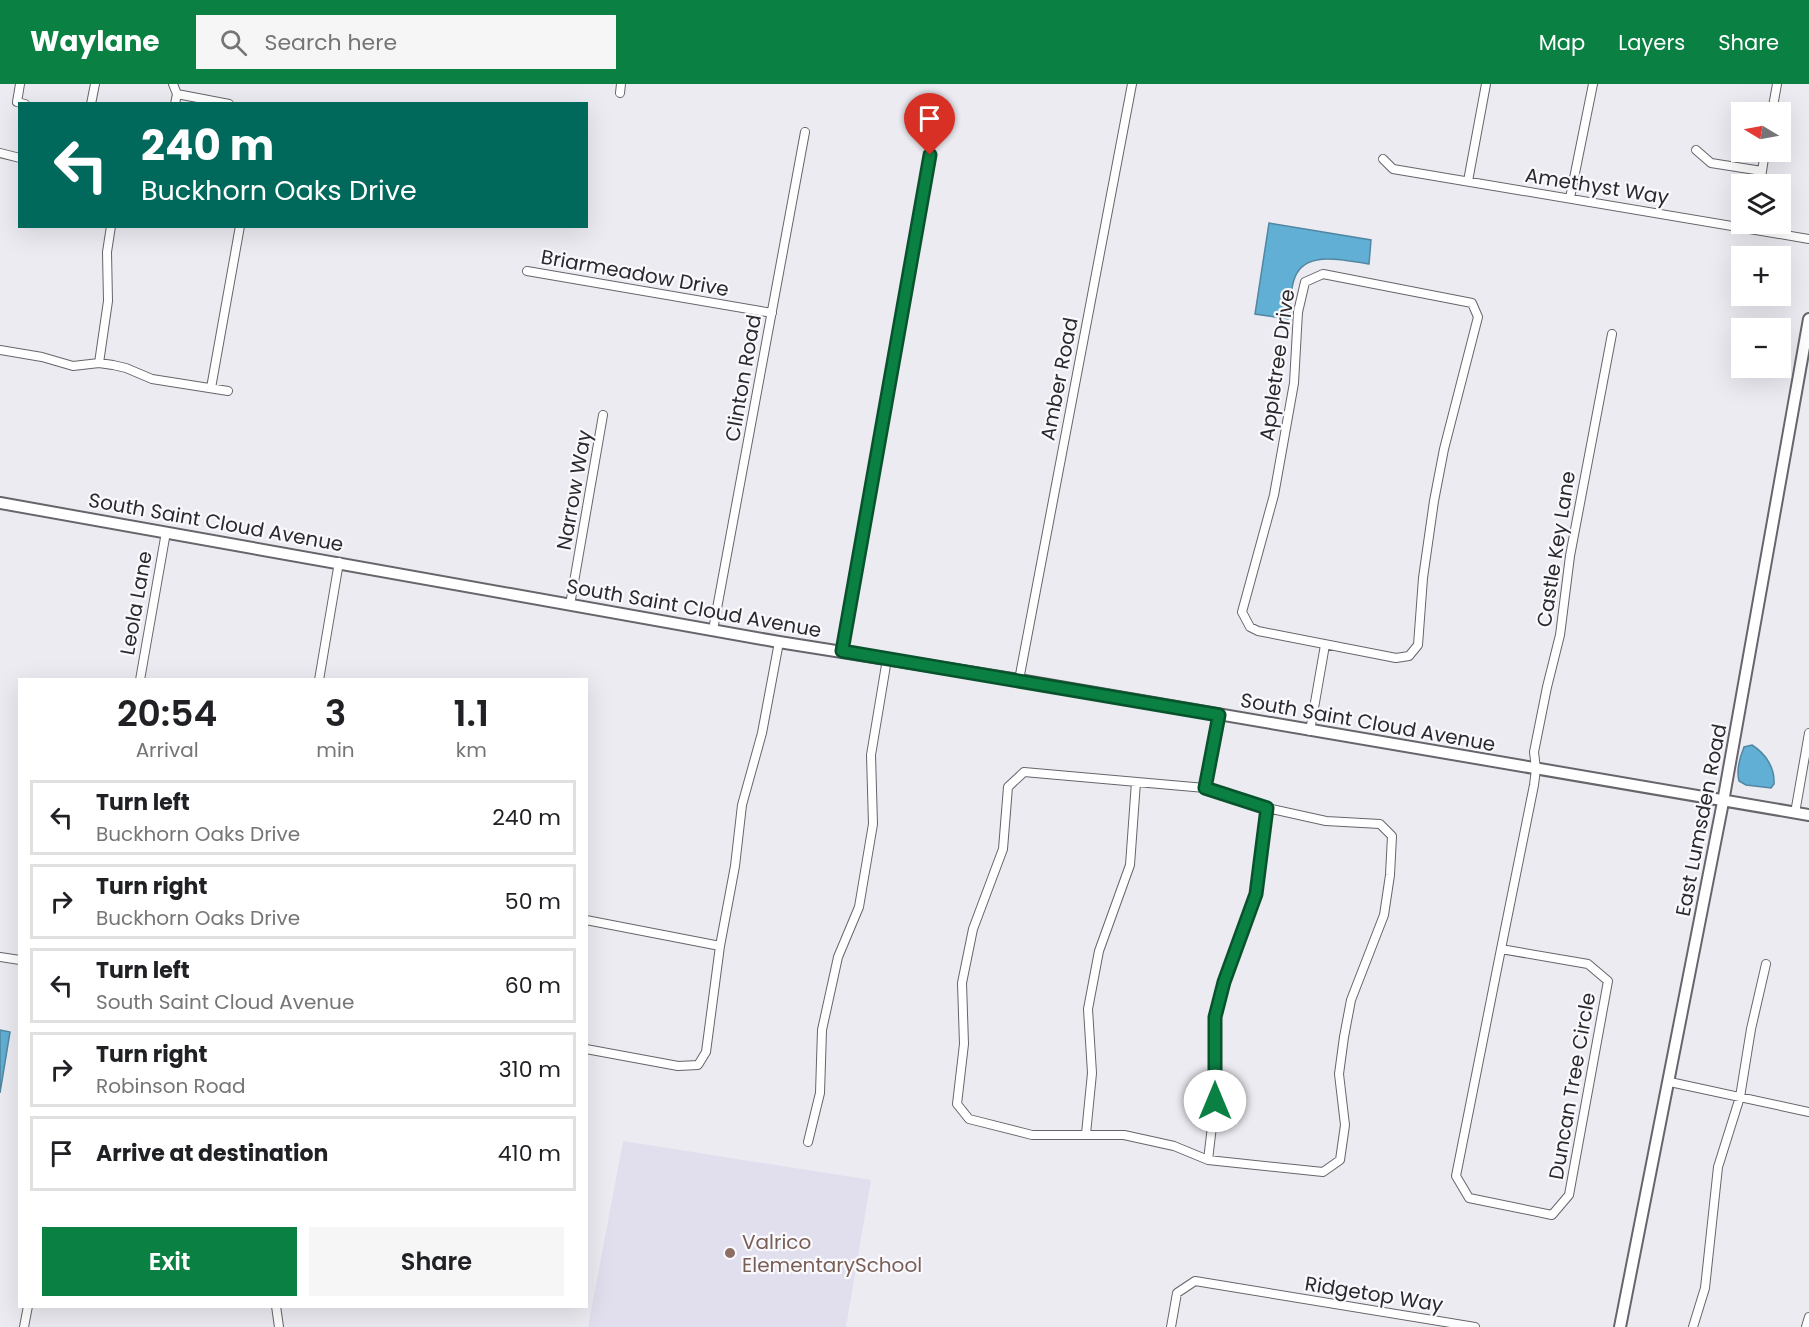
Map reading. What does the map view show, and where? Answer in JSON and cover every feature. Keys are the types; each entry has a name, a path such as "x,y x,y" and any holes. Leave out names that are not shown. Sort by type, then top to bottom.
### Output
{"street":[{"path":"18,102 20,84"},
{"path":"91,102 95,84"},
{"path":"173,84 177,94 175,102"},
{"name":"Amber Road","path":"1019,680 1132,84"},
{"path":"1468,181 1486,84"},
{"path":"1570,198 1593,84"},
{"path":"1774,102 1777,84"},
{"path":"177,94 219,102"},
{"name":"Clinton Road","path":"713,630 805,132"},
{"path":"1696,150 1711,163 1762,171"},
{"path":"0,153 18,158"},
{"path":"842,651 930,155"},
{"name":"Amethyst Way","path":"1383,159 1393,169 1731,222"},
{"path":"1762,174 1764,162"},
{"path":"99,363 108,301 107,262 111,228"},
{"path":"211,388 240,228"},
{"name":"Amethyst Way","path":"1791,234 1809,238"},
{"name":"Briarmeadow Drive","path":"527,272 772,313"},
{"name":"Appletree Drive","path":"1323,274 1472,303 1478,317 1444,448 1434,501 1423,578 1418,645 1409,656 1396,658 1325,645 1258,631 1250,627 1242,612 1274,495 1294,382 1298,312 1305,282 1323,274"},
{"name":"East Lumsden Road","path":"1620,1327 1670,1082 1723,802 1809,318"},
{"name":"Castle Key Lane","path":"1536,769 1534,752 1560,635 1570,556 1612,334"},
{"path":"0,350 42,357 73,366 99,363 126,368 152,379 228,391"},
{"name":"Narrow Way","path":"570,605 603,415"},
{"name":"South Saint Cloud Avenue","path":"0,503 779,642 1019,680 1809,815"},
{"name":"Leola Lane","path":"140,678 166,532"},
{"path":"319,678 339,562"},
{"path":"588,1048 678,1066 698,1065 706,1052 720,946 735,866 742,805 762,733 779,642"},
{"path":"1310,730 1325,645"},
{"path":"808,1142 820,1093 822,1030 838,957 859,908 873,824 871,755 887,659"},
{"path":"1205,788 1219,715"},
{"path":"1795,813 1809,733"},
{"name":"Duncan Tree Circle","path":"1501,949 1587,964 1608,981 1569,1195 1552,1215 1469,1198 1456,1176 1536,769"},
{"path":"1024,772 1205,788 1267,808 1326,821 1380,824 1392,836 1390,875 1384,915 1351,1000 1344,1037 1339,1074 1345,1125 1340,1160 1323,1172 1208,1160 1174,1146 1124,1135 1032,1136 969,1119 957,1104 964,1044 962,983 973,929 1003,849 1008,787 1024,772"},
{"path":"1086,1134 1092,1073 1088,1009 1099,951 1130,865 1136,782"},
{"path":"1208,1160 1215,1101 1215,1017 1224,982 1256,894 1267,808"},
{"path":"588,920 720,946"},
{"path":"0,957 18,960"},
{"path":"1693,1327 1705,1288 1718,1167 1740,1096 1751,1029 1766,964"},
{"path":"1670,1082 1809,1112"},
{"name":"Ridgetop Way","path":"1171,1327 1177,1293 1196,1281 1475,1327"},
{"path":"24,1327 28,1308"},
{"path":"276,1308 279,1327"},
{"path":"1806,1327 1809,1317"}],"shaded area":[{"name":"Valrico ElementarySchool","path":"623,1141 871,1180 846,1327 588,1327"}],"water":[{"path":"1269,223 1371,240 1369,264 1339,259 1317,260 1308,263 1300,268 1295,277 1288,319 1255,314"},
{"path":"1752,745 1765,757 1771,767 1774,784 1771,788 1746,785 1739,781 1738,768 1744,747"},
{"path":"0,1030 10,1032 0,1093"}],"place":[{"name":"Valrico ElementarySchool","path":"730,1253"}],"route":[{"path":"930,155 842,651 1219,715 1205,788 1267,808 1256,894 1224,982 1215,1017 1215,1101"}]}
